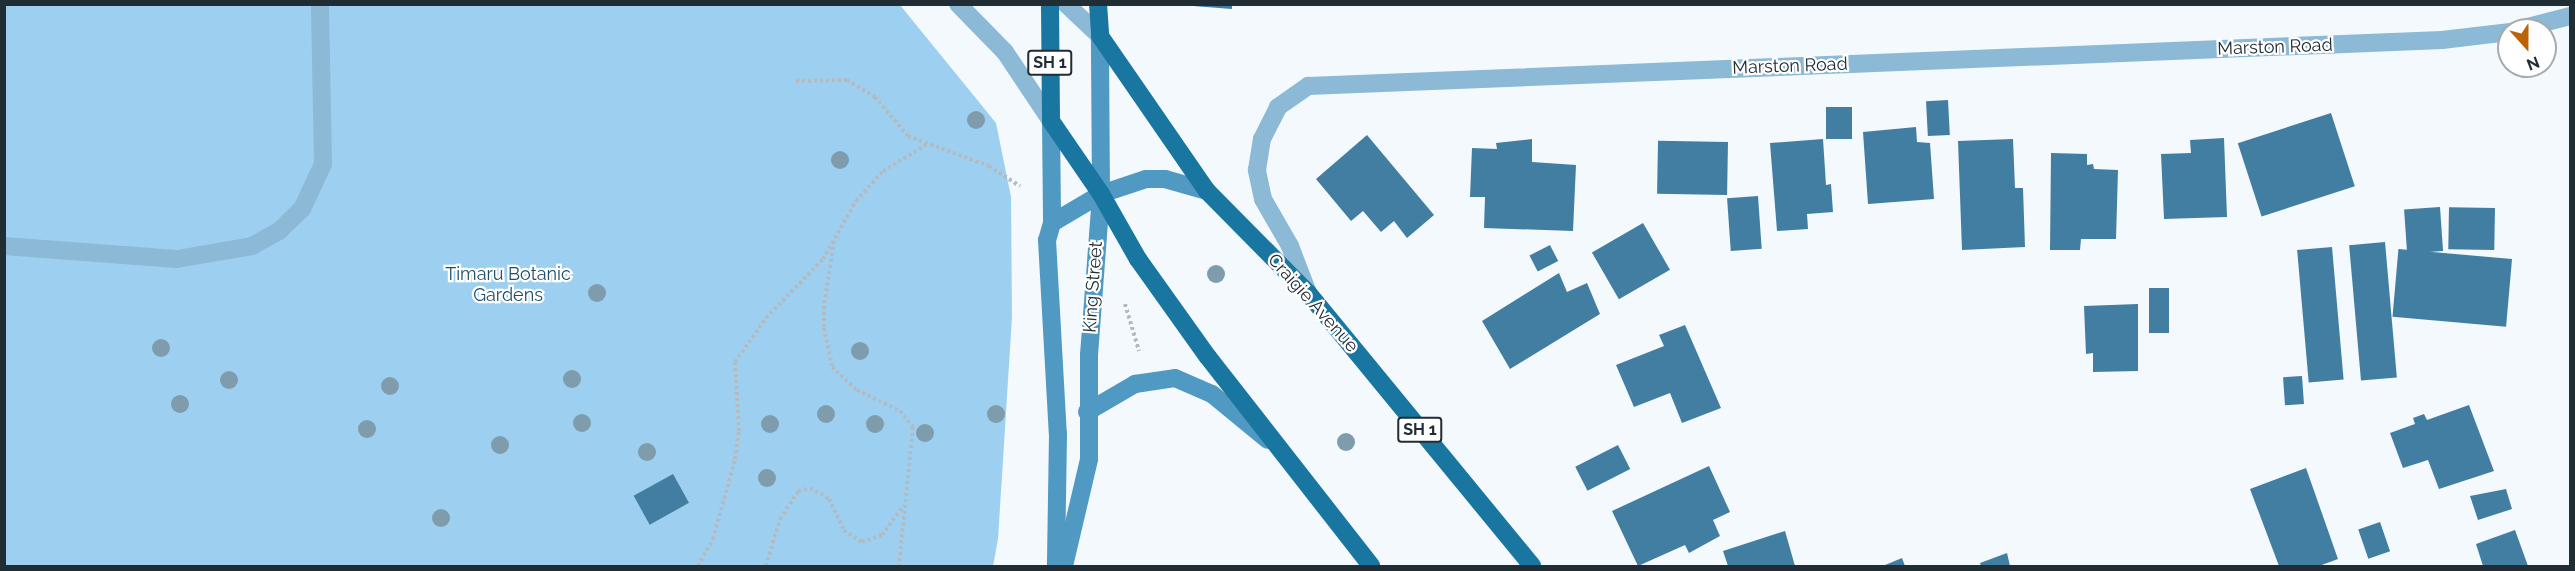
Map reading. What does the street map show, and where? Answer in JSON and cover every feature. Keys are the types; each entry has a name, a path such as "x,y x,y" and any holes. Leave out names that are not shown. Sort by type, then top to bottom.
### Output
{"highway":[{"name":"King Street","path":"1050,4 1051,121"},
{"name":"King Street","path":"1098,4 1100,36"},
{"name":"Craigie Avenue","path":"1100,36 1207,191 1308,293 1532,567"},
{"path":"1051,121 1101,194 1138,260 1371,567"}],"main road":[{"name":"King Street","path":"1064,567 1089,459 1087,412 1093,267 1101,194 1100,36"},
{"name":"King Street","path":"1051,121 1052,222 1047,240 1058,434 1056,567"},
{"path":"1052,222 1101,194 1146,179 1165,179 1207,191"},
{"path":"1087,412 1135,384 1175,378 1212,394 1281,450"}],"street":[{"path":"4,246 177,259 252,246 279,231 302,208 323,164 320,4"},
{"path":"958,4 1005,52 1051,121"},
{"path":"1066,4 1100,36"},
{"name":"Marston Road","path":"1308,293 1290,246 1263,199 1257,170 1262,139 1278,107 1308,86 2442,40 2497,33"}],"path":[{"path":"796,81 833,78 860,86 908,136 926,145 988,166 1020,186"},
{"path":"698,567 713,539 735,459 739,431 735,362 766,318 823,259 856,201 883,171 926,145"},
{"path":"835,237 824,306 827,352 843,381 900,411 913,427 903,505 899,567"},
{"path":"1122,295 1139,352"},
{"path":"766,567 780,519 798,491 810,488 824,495 844,530 862,542 882,536 903,505"}],"green space":[{"name":"Timaru Botanic Gardens","path":"4,5 900,5 996,123 1011,197 1012,317 998,539 993,566 5,566"}],"building":[{"path":"1167,4 1232,4 1232,9"},
{"path":"1948,100 1950,135 1928,136 1926,101"},
{"path":"1826,107 1852,107 1852,139 1826,139"},
{"path":"2331,113 2355,186 2262,217 2238,143"},
{"path":"1916,127 1917,142 1930,143 1934,199 1868,204 1863,132"},
{"path":"1367,135 1434,215 1407,238 1394,221 1381,232 1363,211 1351,221 1316,179"},
{"path":"2224,138 2227,217 2164,219 2161,154 2191,153 2190,140"},
{"path":"1532,139 1532,162 1576,165 1573,231 1484,228 1485,197 1470,197 1472,148 1497,149 1496,143"},
{"path":"1823,139 1826,185 1831,184 1833,212 1807,214 1808,229 1777,231 1770,143"},
{"path":"2013,139 2015,188 2023,188 2025,247 1962,250 1958,141"},
{"path":"1658,141 1728,142 1727,195 1657,194"},
{"path":"2051,153 2087,154 2087,165 2093,164 2094,169 2118,170 2116,239 2081,239 2080,250 2050,250"},
{"path":"1758,196 1762,249 1731,251 1727,198"},
{"path":"2440,207 2443,251 2407,253 2404,210"},
{"path":"2449,207 2495,208 2494,250 2448,249"},
{"path":"1643,223 1670,270 1619,299 1592,252"},
{"path":"2385,242 2397,377 2361,381 2349,245"},
{"path":"1550,245 1558,261 1538,271 1530,255"},
{"path":"2332,247 2344,379 2309,383 2297,250"},
{"path":"2398,249 2512,259 2506,327 2393,317"},
{"path":"1559,273 1567,292 1587,283 1600,314 1510,369 1482,321"},
{"path":"2149,288 2169,288 2169,333 2149,333"},
{"path":"2138,304 2138,371 2093,372 2093,353 2086,354 2084,306"},
{"path":"1685,325 1721,408 1682,423 1670,393 1634,407 1616,365 1664,346 1659,335"},
{"path":"2302,376 2304,404 2285,405 2283,377"},
{"path":"2469,405 2494,471 2439,489 2428,460 2403,468 2390,433 2415,424 2413,418 2424,414 2427,420"},
{"path":"1618,445 1630,469 1587,491 1575,467"},
{"path":"1709,466 1730,512 1713,520 1720,536 1689,553 1685,545 1638,566 1612,511"},
{"path":"2306,468 2338,559 2319,566 2279,566 2250,489"},
{"path":"673,474 689,503 650,525 634,496"},
{"path":"2506,489 2512,509 2478,520 2470,496"},
{"path":"2380,522 2390,551 2368,559 2358,529"},
{"path":"2515,530 2528,566 2483,566 2476,544"},
{"path":"1785,531 1795,566 1728,566 1723,551"},
{"path":"2007,553 2010,566 1981,566 1980,563"},
{"path":"1902,558 1905,566 1885,566 1885,565"}]}
